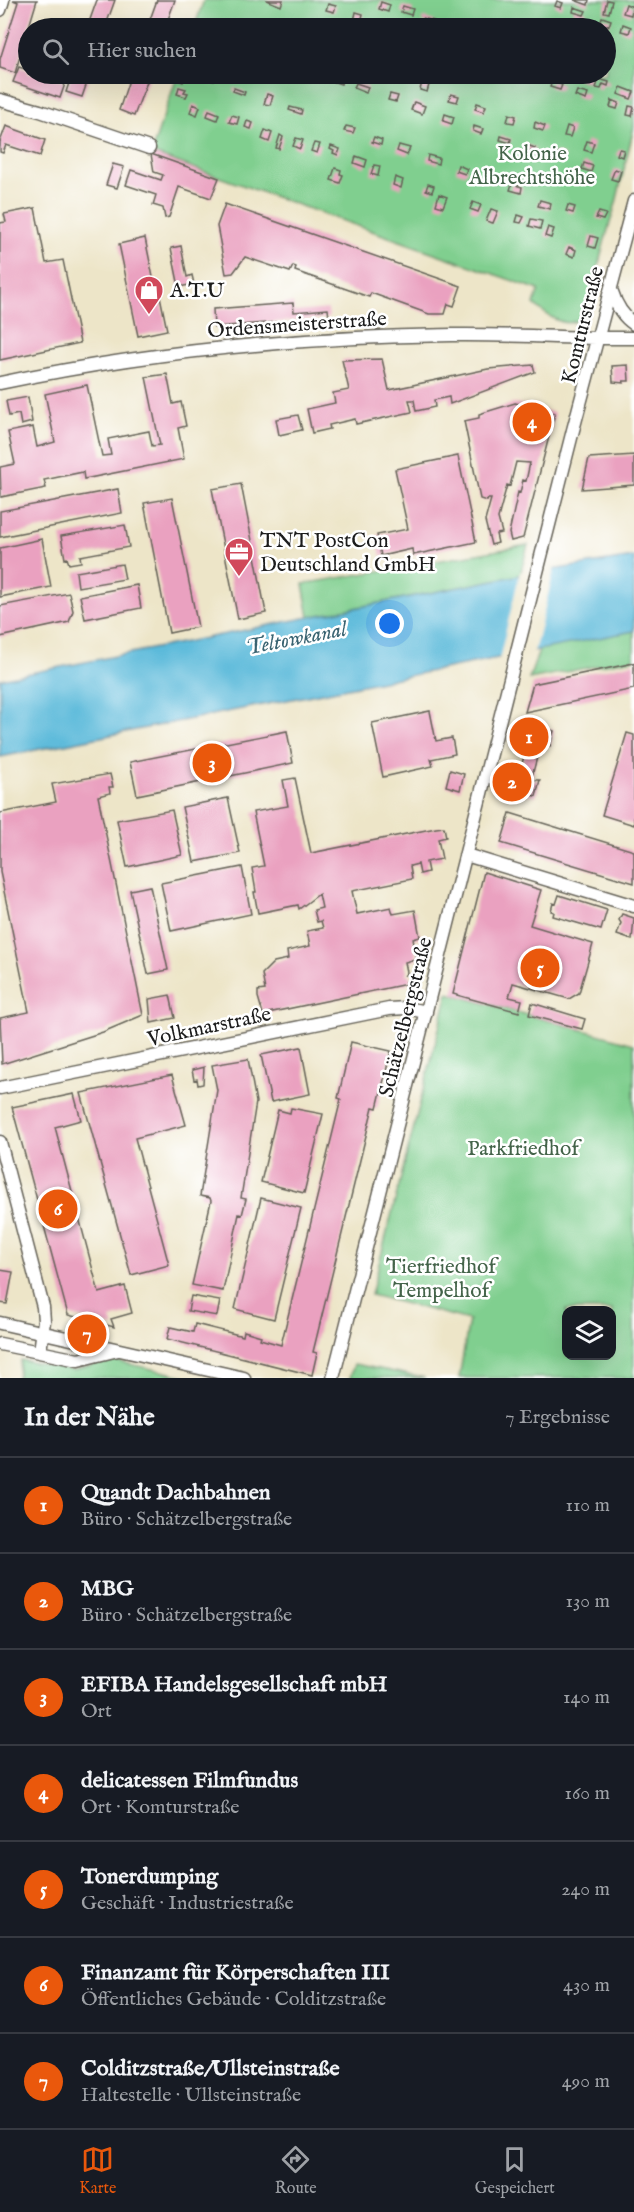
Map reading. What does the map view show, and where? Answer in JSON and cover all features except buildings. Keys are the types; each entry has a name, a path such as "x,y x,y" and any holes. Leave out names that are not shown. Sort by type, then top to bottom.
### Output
{"street":[{"path":"0,10 3,0"},
{"path":"0,100 149,148"},
{"name":"Komturstraße","path":"514,666 634,201"},
{"path":"611,291 616,306 627,320 634,324"},
{"name":"Ordensmeisterstraße","path":"0,383 93,364 176,352 260,344 424,336 509,335 634,338"},
{"name":"Schätzelbergstraße","path":"333,1378 514,666"},
{"path":"466,855 634,906"},
{"name":"Volkmarstraße","path":"0,1088 390,1009 406,1008 426,1012"},
{"path":"0,1142 43,1307 40,1352"},
{"path":"0,1323 244,1378"},
{"path":"0,1344 78,1360 122,1349"}],"green space":[{"name":"Kolonie Albrechtshöhe","path":"204,0 634,0 634,127 586,315 568,323 557,320 534,304 539,290 151,153 175,84 616,84 616,18 198,18"},
{"path":"528,545 520,575 309,617 303,584"},
{"path":"634,631 634,659 529,679 540,648"},
{"name":"Parkfriedhof","path":"448,993 634,1044 634,1378 459,1378 469,1320 371,1295"},
{"path":"21,1360 74,1370 112,1360 192,1378 17,1378"},
{"path":"354,1364 425,1378 350,1378"}],"water":[{"name":"Teltowkanal","path":"634,557 634,631 0,757 0,679 520,575"}],"pier":[{"path":"555,566 534,652 499,660 520,572"}],"place":[{"name":"A.T.U","path":"149,316"},
{"name":"delicatessen Filmfundus","path":"532,422"},
{"name":"TNT PostCon Deutschland GmbH","path":"239,578"},
{"name":"Quandt Dachbahnen","path":"529,737"},
{"name":"EFIBA Handelsgesellschaft mbH","path":"212,763"},
{"name":"MBG","path":"512,782"},
{"name":"Tonerdumping","path":"540,968"},
{"name":"Finanzamt für Körperschaften III","path":"58,1209"},
{"name":"Colditzstraße/Ullsteinstraße","path":"87,1334"}],"park label":[{"name":"Tierfriedhof Tempelhof","path":"441,1278"}]}
